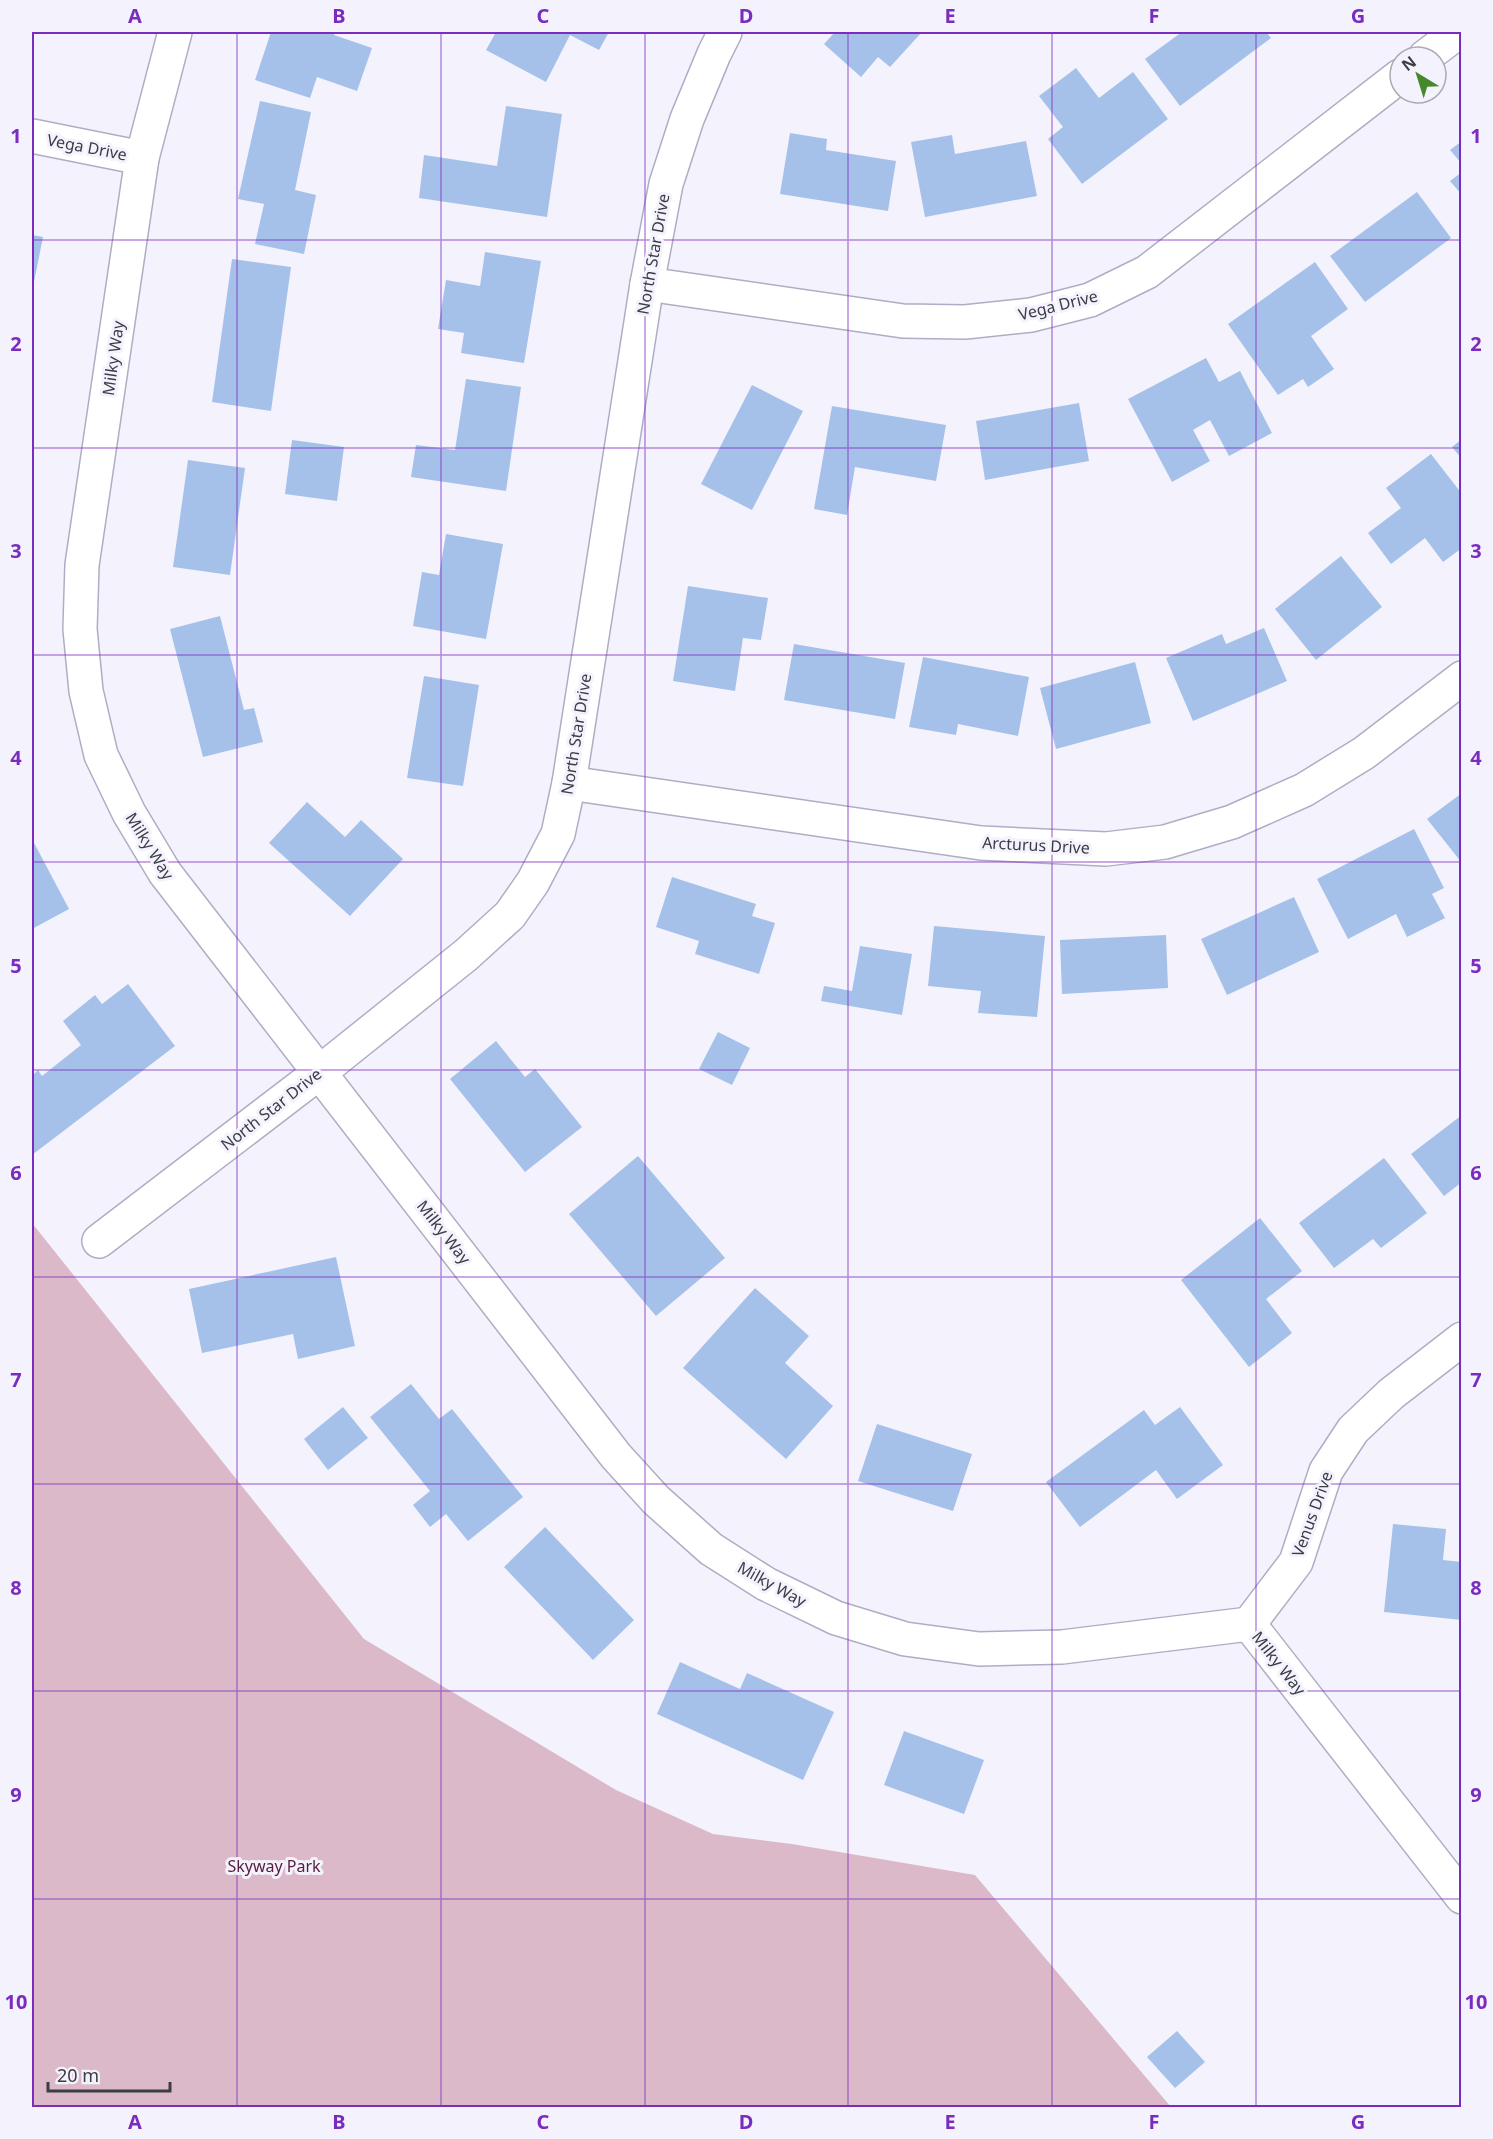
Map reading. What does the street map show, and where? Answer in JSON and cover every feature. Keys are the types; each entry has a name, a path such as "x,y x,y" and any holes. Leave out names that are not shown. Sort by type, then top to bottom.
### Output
{"street":[{"name":"Milky Way","path":"175,32 142,158 82,566 80,629 86,691 101,755 129,813 165,873 616,1456 656,1500 711,1549 766,1584 836,1618 905,1639 979,1649 1062,1647 1249,1624 1461,1898"},
{"name":"North Star Drive","path":"99,1241 320,1072 466,955 510,915 533,882 558,834 569,783 647,284 666,184 687,118 714,54 726,32"},
{"path":"1441,45 1458,32"},
{"name":"Vega Drive","path":"647,284 903,321 976,321 1031,315 1090,300 1147,272 1388,85"},
{"name":"Vega Drive","path":"32,136 142,158"},
{"name":"Arcturus Drive","path":"569,783 981,843 1106,849 1166,842 1232,822 1304,790 1364,753 1461,678"},
{"name":"Venus Drive","path":"1249,1624 1296,1562 1326,1471 1353,1430 1391,1394 1461,1339"}],"green space":[{"name":"Skyway Park","path":"32,1223 364,1639 616,1790 713,1834 792,1844 975,1875 1171,2107 32,2107"}],"building":[{"path":"271,32 335,32 334,35 372,48 357,91 317,77 310,98 255,80"},
{"path":"496,32 609,32 599,50 570,35 546,82 486,50"},
{"path":"835,32 922,32 890,67 878,57 861,77 824,44"},
{"path":"1182,32 1266,32 1271,38 1180,106 1145,59"},
{"path":"1076,68 1099,98 1133,72 1168,119 1082,184 1048,139 1063,127 1039,96"},
{"path":"260,101 311,112 295,190 316,195 304,254 255,244 264,204 238,199"},
{"path":"506,106 562,114 547,217 419,198 424,155 497,166"},
{"path":"790,133 827,139 826,150 896,161 888,211 780,194"},
{"path":"952,135 955,154 1026,141 1037,196 925,217 911,142"},
{"path":"1462,141 1462,164 1450,150"},
{"path":"1462,172 1462,195 1450,181"},
{"path":"1417,192 1451,238 1365,302 1330,256"},
{"path":"32,235 43,237 33,287 32,287"},
{"path":"485,252 541,261 524,363 461,353 464,333 438,329 446,280 480,286"},
{"path":"232,259 291,267 271,411 212,402"},
{"path":"1315,262 1348,309 1311,336 1334,369 1308,387 1303,379 1278,395 1228,324"},
{"path":"1206,358 1219,382 1240,371 1272,433 1229,456 1210,420 1193,430 1210,461 1172,482 1128,399"},
{"path":"466,379 521,387 506,491 411,477 416,445 455,450"},
{"path":"752,385 803,411 752,510 701,484"},
{"path":"1079,403 1089,461 985,480 976,421"},
{"path":"832,406 946,425 936,481 855,467 847,515 814,509"},
{"path":"1462,439 1462,459 1452,447"},
{"path":"292,440 344,447 337,501 285,494"},
{"path":"1431,454 1462,494 1462,548 1443,562 1425,538 1391,564 1368,533 1401,508 1386,488"},
{"path":"188,460 245,468 230,575 173,567"},
{"path":"446,534 503,544 486,639 413,626 422,572 439,575"},
{"path":"1341,556 1382,607 1316,660 1275,609"},
{"path":"688,586 768,598 761,640 743,638 735,691 673,681"},
{"path":"220,616 244,710 254,708 263,742 203,757 170,629"},
{"path":"1264,628 1287,681 1193,721 1166,658 1222,634 1226,644"},
{"path":"794,644 905,663 895,719 784,700"},
{"path":"923,657 1029,677 1018,736 958,724 956,735 909,727"},
{"path":"1135,662 1151,723 1056,749 1040,688"},
{"path":"424,676 479,685 463,786 407,778"},
{"path":"1462,793 1462,863 1427,819"},
{"path":"307,802 345,837 361,820 403,859 350,916 269,843"},
{"path":"1414,829 1444,888 1432,894 1445,918 1407,937 1396,914 1348,939 1317,879"},
{"path":"32,839 69,909 32,929"},
{"path":"672,877 756,904 752,916 775,923 759,974 695,954 699,941 656,927"},
{"path":"1294,897 1319,952 1227,995 1201,939"},
{"path":"934,926 1045,936 1037,1017 978,1013 981,991 928,986"},
{"path":"1166,935 1168,988 1062,994 1060,940"},
{"path":"860,946 912,954 902,1015 821,1001 824,986 852,991"},
{"path":"128,984 175,1046 32,1155 32,1076 38,1070 42,1076 81,1045 63,1021 95,995 102,1004"},
{"path":"718,1032 750,1048 732,1085 699,1069"},
{"path":"496,1041 525,1077 535,1069 582,1127 525,1172 450,1079"},
{"path":"1462,1115 1462,1182 1444,1196 1411,1154"},
{"path":"638,1156 725,1258 656,1316 569,1214"},
{"path":"1384,1158 1427,1213 1381,1248 1373,1239 1334,1268 1299,1223"},
{"path":"1260,1218 1302,1271 1266,1299 1292,1333 1249,1367 1181,1280"},
{"path":"336,1257 355,1346 298,1359 293,1334 202,1353 189,1289"},
{"path":"755,1288 809,1336 785,1363 833,1406 786,1459 683,1368"},
{"path":"411,1384 439,1419 452,1409 523,1497 468,1541 446,1514 430,1527 413,1505 430,1491 370,1417"},
{"path":"343,1407 368,1438 328,1470 304,1439"},
{"path":"1180,1407 1223,1465 1177,1499 1156,1470 1080,1527 1046,1482 1144,1410 1155,1425"},
{"path":"877,1424 972,1454 953,1511 858,1481"},
{"path":"1393,1524 1446,1529 1443,1560 1462,1562 1462,1620 1384,1612"},
{"path":"545,1527 634,1620 593,1660 504,1567"},
{"path":"680,1662 740,1689 747,1673 834,1712 803,1780 657,1714"},
{"path":"904,1731 984,1760 964,1814 884,1785"},
{"path":"1177,2031 1205,2062 1175,2088 1147,2057"}]}
